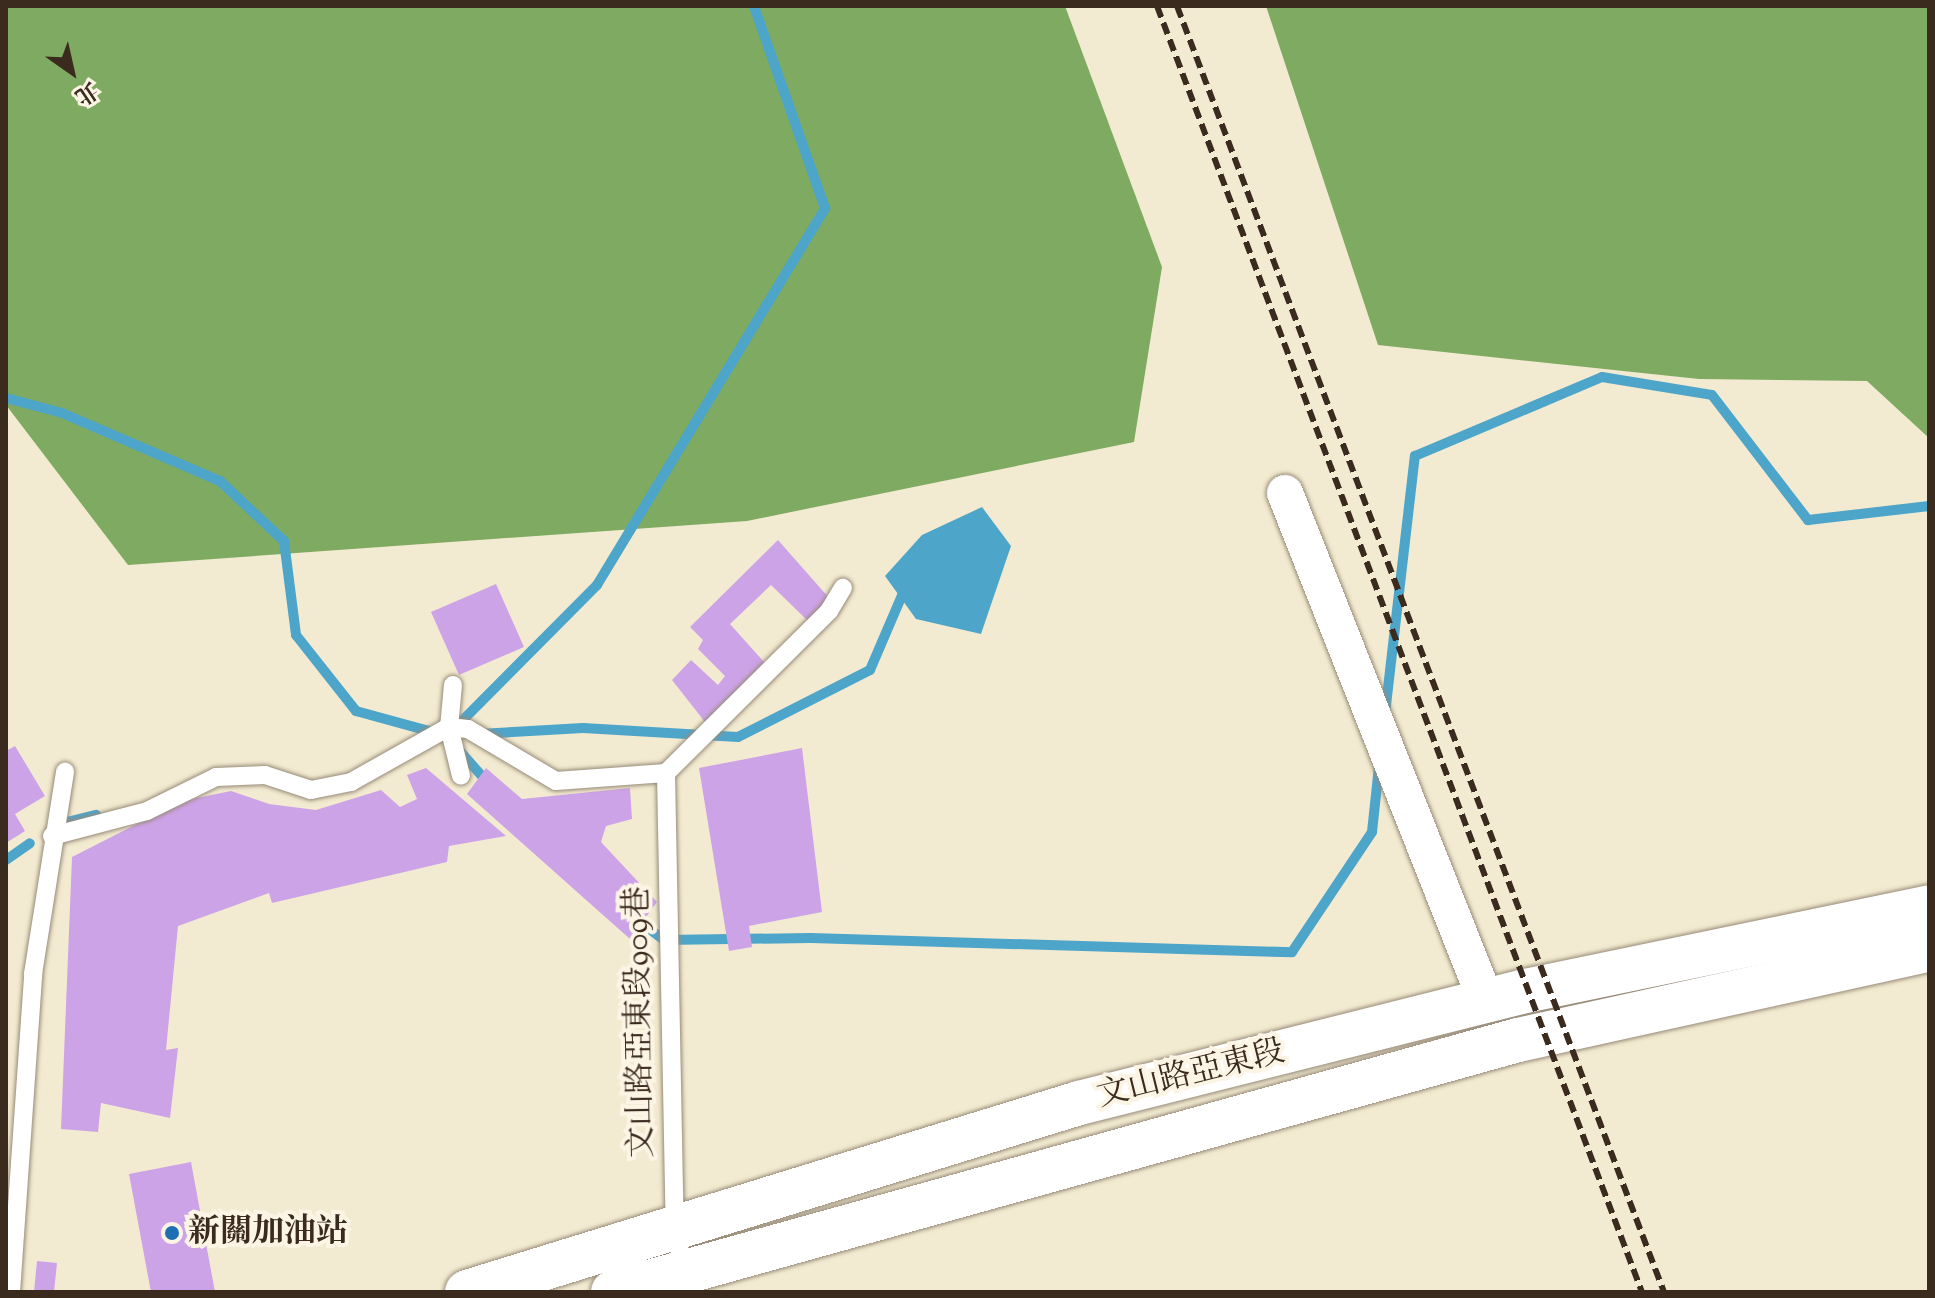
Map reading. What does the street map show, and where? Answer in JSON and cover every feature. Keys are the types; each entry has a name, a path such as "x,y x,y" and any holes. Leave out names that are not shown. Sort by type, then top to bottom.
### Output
{"main road":[{"name":"文山路亞東段","path":"467,1292 675,1225 1079,1103 1486,1001 1929,907"},
{"name":"文山路亞東段","path":"613,1292 683,1270 1518,1040 1929,950"}],"street":[{"path":"1285,493 1486,1001"}],"lane":[{"path":"52,836 147,811 216,777 265,775 311,790 351,782 449,727 468,729 556,781 666,773 829,611 843,588"},
{"path":"453,685 449,727 461,776"},
{"path":"11,1292 33,974 52,836 65,772"},
{"name":"文山路亞東段909巷","path":"666,773 675,1225 683,1270"}],"green space":[{"path":"6,6 1065,6 1162,267 1134,442 747,521 128,565 6,405"},
{"path":"1266,6 1929,6 1929,438 1867,381 1699,379 1378,345"}],"water":[{"path":"982,507 1011,546 981,634 916,619 885,576 922,535"}],"building":[{"path":"778,540 830,599 809,622 771,585 730,624 765,663 705,722 672,680 691,660 718,685 725,676 698,649 703,640 690,627"},
{"path":"496,584 524,647 459,675 431,612"},
{"path":"15,746 45,796 15,814 25,831 6,843 6,751"},
{"path":"802,748 822,912 749,926 752,947 729,951 699,768"},
{"path":"426,768 506,836 449,846 447,862 272,903 269,893 178,926 166,1050 178,1048 170,1118 101,1103 98,1132 61,1129 72,857 182,801 231,791 269,804 316,810 381,790 400,807 417,799 407,775"},
{"path":"486,768 522,799 630,788 632,819 606,826 601,842 657,902 630,939 467,794"},
{"name":"新關加油站","path":"191,1162 215,1292 151,1292 129,1174"},
{"path":"37,1261 57,1263 54,1292 34,1292"}],"waterway":[{"path":"454,729 597,585 825,208 754,6"},
{"path":"1385,714 1415,456 1602,377 1712,395 1808,520 1929,506"},
{"path":"6,398 62,413 220,481 284,541 296,635 356,711 429,731"},
{"path":"479,734 583,728 738,737 870,670 906,586"},
{"path":"459,750 488,783"},
{"path":"631,915 664,940 811,938 1292,952 1372,832 1379,766"},
{"path":"67,822 96,815"},
{"path":"6,860 30,843"}],"railway":[{"path":"1157,6 1642,1292"},
{"path":"1177,6 1664,1292"}],"place":[{"name":"新關加油站","path":"172,1233"}]}
